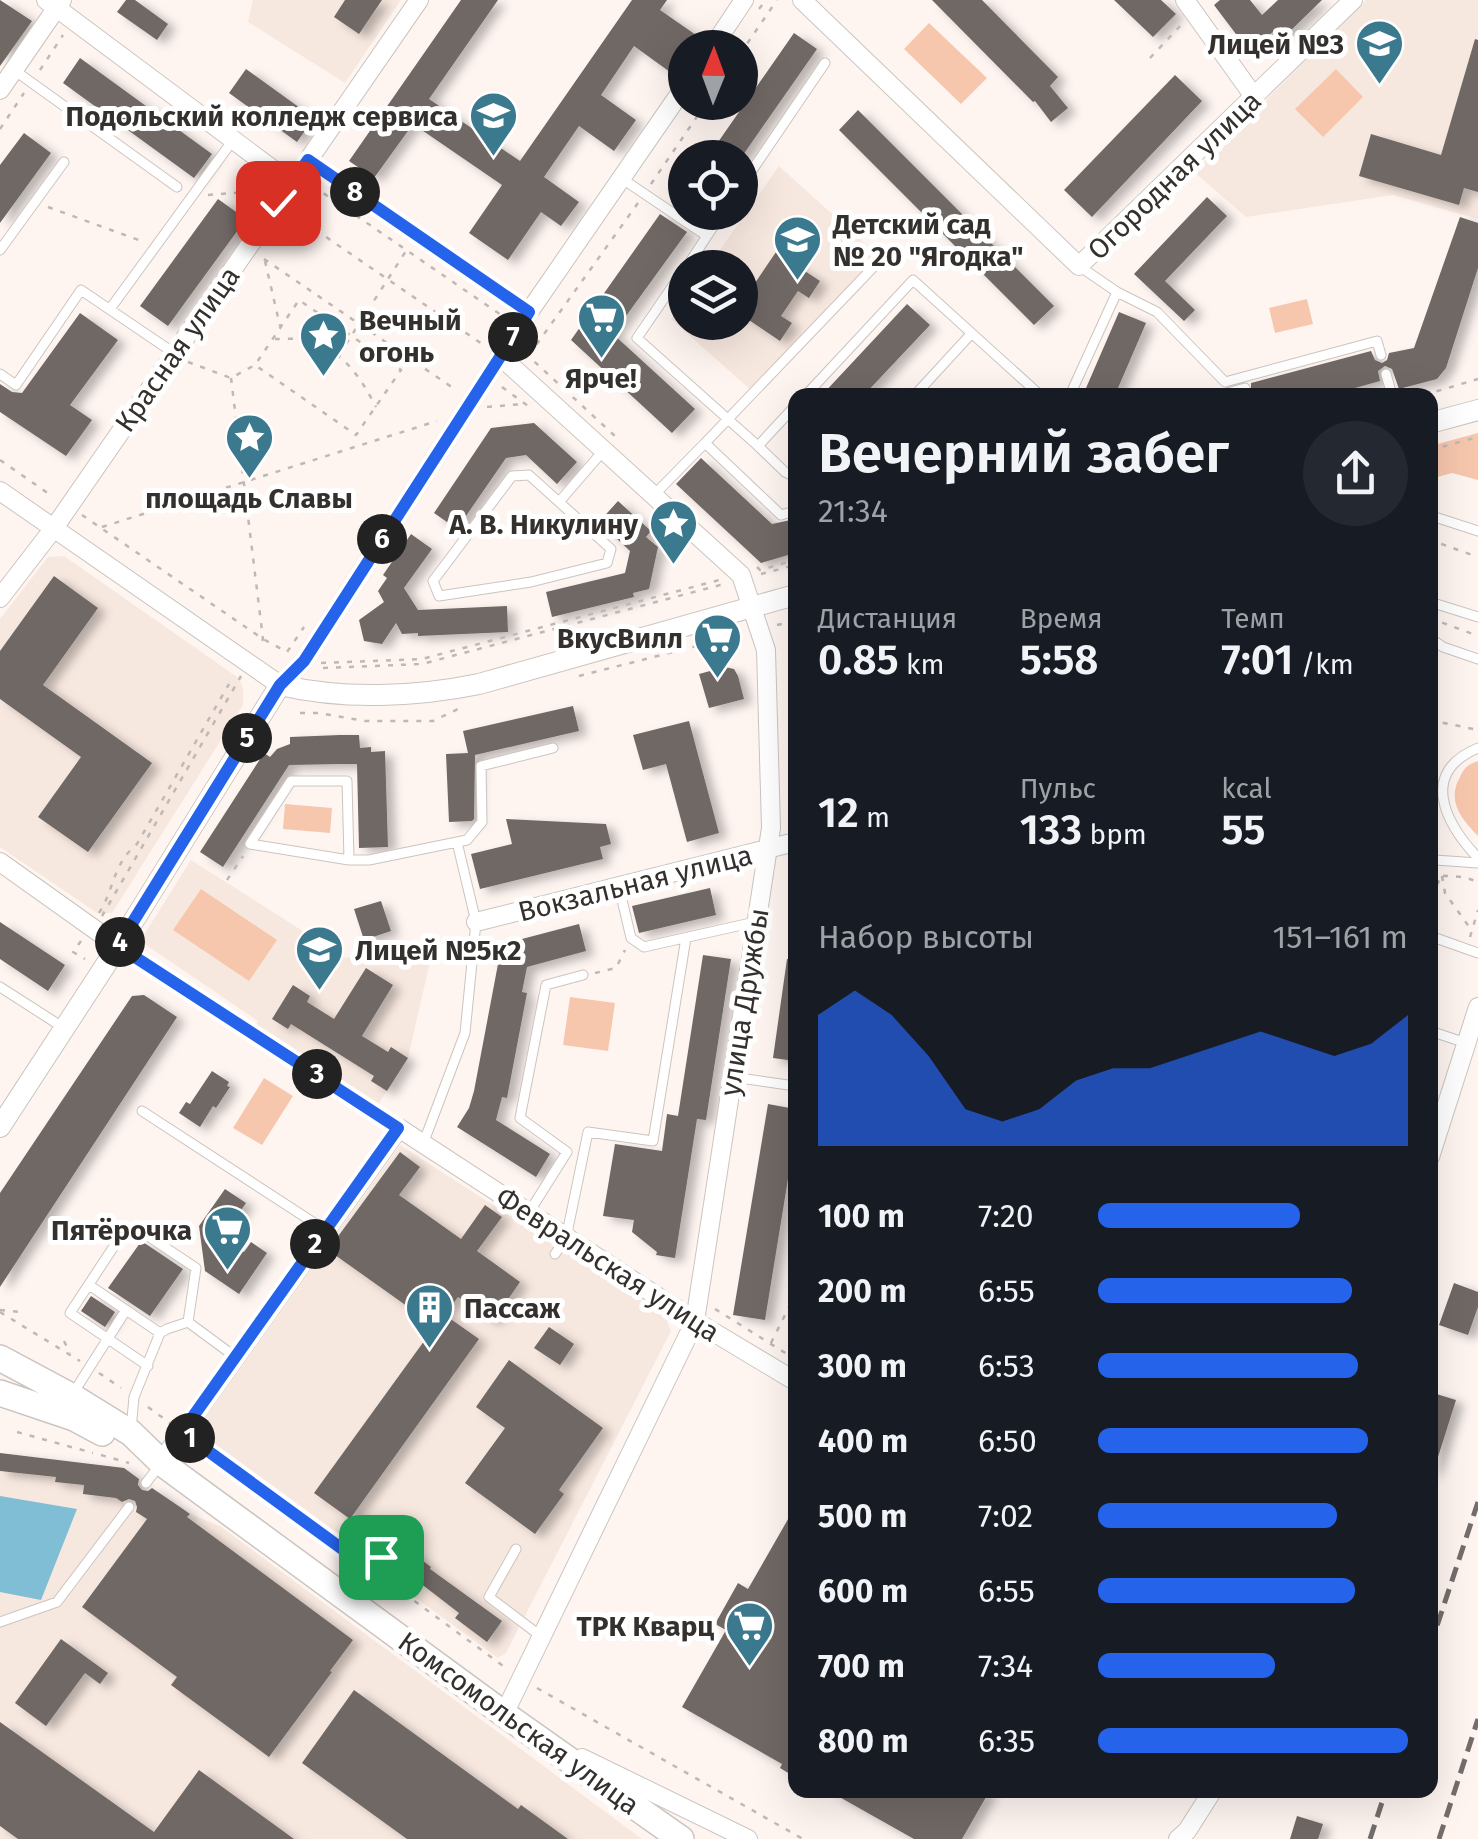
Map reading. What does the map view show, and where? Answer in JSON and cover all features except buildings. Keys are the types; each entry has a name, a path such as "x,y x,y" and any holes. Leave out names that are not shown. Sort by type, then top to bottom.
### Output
{"main road":[{"name":"Комсомольская улица","path":"0,1358 131,1433 158,1468"},
{"name":"Комсомольская улица","path":"0,1393 74,1418 158,1468 680,1839"}],"street":[{"name":"Красная улица","path":"0,598 54,528 308,160 372,56 419,0"},
{"path":"724,30 744,0"},
{"path":"802,0 1079,266"},
{"name":"Огородная улица","path":"1079,266 1353,0"},
{"path":"0,90 55,3 291,183"},
{"path":"1194,4 1254,98"},
{"path":"0,1127 280,685 304,661 495,353 529,312 668,110"},
{"name":"улица Дружбы","path":"495,353 741,574 733,579 752,607 766,650 771,828 695,1321 504,1714"},
{"path":"1438,421 1478,410"},
{"path":"0,491 280,685 304,690 338,694 452,690 788,597"},
{"name":"Вокзальная улица","path":"476,922 788,844"},
{"path":"0,862 118,946"},
{"path":"1438,1132 1478,1007"},
{"path":"158,1468 234,1356 263,1326 311,1259 325,1230 376,1169 398,1128"},
{"name":"Февральская улица","path":"398,1128 788,1377"},
{"path":"544,1740 748,1839"},
{"path":"1178,1839 1208,1798"}],"lane":[{"path":"758,162 825,64"},
{"path":"14,70 177,187"},
{"path":"110,310 233,140"},
{"path":"308,160 529,312"},
{"path":"0,250 64,162"},
{"path":"621,178 708,236"},
{"path":"36,200 46,207"},
{"path":"698,250 712,230"},
{"path":"654,496 886,256"},
{"path":"1079,266 1117,292 1157,312 1222,388"},
{"path":"813,388 913,280 1032,388"},
{"path":"0,374 16,385 82,290 174,354"},
{"path":"1073,388 1117,292"},
{"path":"668,293 638,338 788,473"},
{"path":"921,388 971,334"},
{"path":"1244,387 1377,341 1381,355"},
{"path":"1386,374 1390,388"},
{"path":"758,446 788,414"},
{"path":"705,443 782,515 788,513"},
{"path":"558,502 604,450"},
{"path":"528,475 558,502 611,549 607,562 531,582 439,596 433,582 512,476 528,475"},
{"path":"1438,518 1478,531"},
{"path":"1438,604 1478,617"},
{"path":"1438,644 1478,658"},
{"path":"349,860 347,780 291,780 250,844 349,860 369,860 468,840 482,822 481,766 553,748"},
{"path":"1478,748 1452,767 1442,788 1442,804 1449,821 1478,860"},
{"path":"424,1144 465,1034 476,922 457,842"},
{"path":"1438,860 1478,860"},
{"path":"618,887 631,938 644,947 756,922"},
{"path":"555,1254 566,1238 588,1132 653,1141 686,938"},
{"path":"1438,939 1478,953"},
{"path":"118,946 398,1128"},
{"path":"528,1214 567,1152 520,1118 546,985 583,975"},
{"path":"0,987 64,1028"},
{"path":"1438,1034 1466,1043"},
{"path":"733,1077 788,1085"},
{"path":"142,1111 325,1230"},
{"path":"148,1366 70,1314 120,1236 145,1234 196,1268 188,1322"},
{"path":"89,1284 160,1333"},
{"path":"71,1396 126,1310"},
{"path":"131,1433 134,1398 160,1333 188,1322"},
{"path":"188,1322 234,1356"},
{"path":"0,1622 57,1602 128,1507"},
{"path":"516,1549 489,1598 542,1637"},
{"path":"348,1600 381,1557"}],"path":[{"path":"756,30 777,0"},
{"path":"1150,58 1194,4"},
{"path":"53,50 64,35"},
{"path":"0,130 20,100"},
{"path":"528,355 695,120"},
{"path":"312,185 510,321"},
{"path":"192,196 260,191 270,197"},
{"path":"46,207 156,246"},
{"path":"292,214 495,353"},
{"path":"340,355 407,250"},
{"path":"257,254 461,393"},
{"path":"265,260 280,328"},
{"path":"174,354 231,378 255,365 300,300 401,370 356,435"},
{"path":"273,338 306,340 340,355 362,380 376,406"},
{"path":"255,365 356,435 361,446"},
{"path":"231,378 263,640"},
{"path":"1438,391 1478,379"},
{"path":"482,408 525,404"},
{"path":"101,527 444,420"},
{"path":"1438,448 1478,437"},
{"path":"0,460 58,500"},
{"path":"81,514 263,640 287,652"},
{"path":"1438,543 1478,557"},
{"path":"733,579 422,664 317,666 422,658 733,579 788,565"},
{"path":"760,570 788,565"},
{"path":"1438,621 1478,636"},
{"path":"92,927 110,896 111,882 126,853 137,844 229,684"},
{"path":"101,970 74,952 114,898 234,688"},
{"path":"1438,722 1478,730"},
{"path":"227,880 250,844"},
{"path":"1438,876 1478,883"},
{"path":"1438,883 1442,876"},
{"path":"1442,876 1446,893 1472,931"},
{"path":"1466,949 1478,910"},
{"path":"583,975 616,968 631,938"},
{"path":"698,1299 788,1354"},
{"path":"771,1344 788,1309"},
{"path":"0,1311 21,1312"},
{"path":"0,1311 134,1398 522,1679 803,1839"},
{"path":"64,1341 71,1355"},
{"path":"17,1432 129,1463"}],"shaded area":[{"path":"253,0 401,0 345,83 248,22"},
{"name":"Лицей №3","path":"1366,0 1478,0 1478,219 1393,195 1246,217 1194,172"},
{"path":"929,23 987,78 961,104 904,49"},
{"path":"1336,69 1363,97 1323,137 1295,109"},
{"name":"Детский сад № 20 \"Ягодка\"","path":"779,166 881,258 753,392 695,340 758,340 758,250 720,250 734,230 758,230 758,196"},
{"path":"1307,299 1313,324 1275,333 1269,308"},
{"path":"1478,433 1478,480 1452,473 1438,477 1438,444"},
{"path":"64,556 240,679 243,690 243,705 112,913 97,913 0,847 0,619 48,557"},
{"path":"1478,761 1478,836 1462,817 1455,794 1463,771"},
{"path":"285,804 332,808 330,833 283,829"},
{"name":"Лицей №5к2","path":"191,860 345,958 435,940 408,1058 370,1117 249,1037 258,1021 140,941"},
{"path":"201,889 277,940 249,981 173,930"},
{"path":"570,997 615,1003 608,1051 563,1045"},
{"path":"264,1078 293,1096 262,1145 233,1128"},
{"path":"400,1145 665,1316 671,1331 506,1653 498,1658 193,1435"},
{"path":"0,1471 56,1477 56,1482 84,1485 83,1494 116,1498 172,1537 190,1514 220,1526 642,1839 0,1839"}],"water":[{"path":"0,1496 77,1509 41,1600 0,1592"}],"railway":[{"path":"1438,1623 1478,1502"},
{"path":"1439,1839 1478,1719"},
{"path":"1370,1839 1383,1798"}],"place":[{"name":"Лицей №3","path":"1379,86"},
{"name":"Подольский колледж сервиса","path":"493,158"},
{"name":"Детский сад № 20 \"Ягодка\"","path":"798,282"},
{"name":"Ярче!","path":"601,360"},
{"name":"Вечный огонь","path":"324,378"},
{"name":"площадь Славы","path":"249,480"},
{"name":"А. В. Никулину","path":"673,566"},
{"name":"ВкусВилл","path":"718,680"},
{"name":"Лицей №5к2","path":"320,992"},
{"name":"Пятёрочка","path":"227,1272"},
{"name":"Пассаж","path":"429,1350"},
{"name":"ТРК Кварц","path":"749,1668"}],"route":[{"path":"278,203 308,160 529,312 304,661 280,685 118,946 398,1128 182,1432 371,1570 381,1557"}]}
